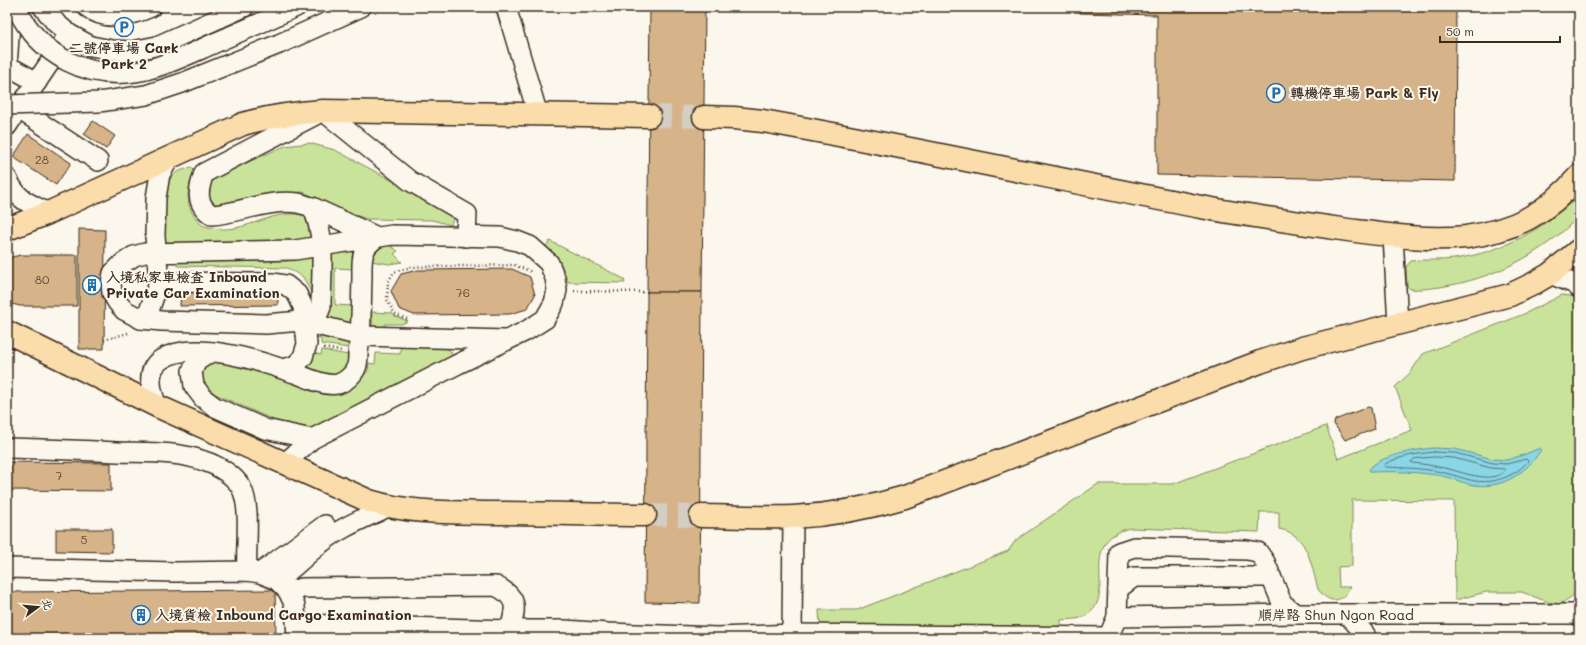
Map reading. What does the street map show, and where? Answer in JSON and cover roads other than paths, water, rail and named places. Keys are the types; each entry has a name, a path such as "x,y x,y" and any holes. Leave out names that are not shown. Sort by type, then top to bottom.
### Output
{"highway":[{"path":"7,229 48,213 243,124 264,118 301,113 323,112 649,116"},
{"path":"704,117 763,121 1064,181 1266,219 1393,236 1440,238 1459,237 1502,230 1524,221 1544,209 1566,191 1579,176"},
{"path":"701,516 793,517 848,511 876,506 905,497 1260,362 1302,348 1510,295 1550,274 1579,250"},
{"path":"7,332 158,406 378,504 432,512 645,516"}],"lane":[{"path":"16,7 28,29 37,40 61,58 84,69 97,72 121,74 158,68 296,7"},
{"path":"43,7 56,23 69,34 91,46 112,50 132,51 157,46 244,7"},
{"path":"86,7 92,11 113,17 126,16 152,7"},
{"path":"13,107 99,102 146,96 279,44 361,7"},
{"path":"506,7 538,115"},
{"path":"7,18 10,23 7,67 37,82"},
{"path":"7,126 13,107 37,82 69,34"},
{"path":"13,107 98,161"},
{"path":"377,237 298,203 277,202 231,214 212,215 204,210 200,200 199,192 204,173 323,112 410,181 467,214 466,237"},
{"path":"137,325 149,311 159,282 154,236 156,198 160,174 169,159"},
{"path":"7,178 19,198 48,213"},
{"path":"306,323 317,317 321,307 321,246 319,220 312,208"},
{"path":"137,325 131,315 120,306 112,293 111,283 113,273 122,264 134,256 145,253 294,250 392,234 500,237 530,246 549,263 555,278 557,290 554,303 545,319 526,331 312,439 285,463"},
{"path":"1393,236 1398,324"},
{"path":"158,406 151,383 152,371 159,361 168,355 182,351 197,350 238,357 284,369 326,384 338,384 349,378 357,367 360,345 362,262 366,247 377,237"},
{"path":"1550,274 1575,284 1579,288"},
{"path":"159,282 274,282 286,285 298,294 304,309 307,344 303,357 296,365 284,369"},
{"path":"137,325 178,322 266,324 306,323 360,345 506,340"},
{"path":"212,352 197,361 192,371 194,386 203,398 215,407 265,429 312,439"},
{"path":"7,448 173,454 205,461 220,468 236,479 244,496 246,510 246,552 268,579 295,606 297,631 564,630 718,637 792,634 1108,637 1117,616 1119,552 1134,547 1247,550 1258,552 1265,562 1282,603 1294,614"},
{"path":"268,579 292,570 320,543 378,504"},
{"path":"792,634 793,517"},
{"path":"7,568 175,572 268,579 302,588 496,586 504,590 511,598 515,608 510,630"},
{"path":"1118,589 1134,577 1271,577"},
{"name":"順岸路 Shun Ngon Road","path":"1117,616 1294,614 1579,614"},
{"path":"1348,615 1365,634 1365,638"}],"water":[{"path":"1434,448 1455,449 1493,459 1507,460 1540,448 1541,450 1528,466 1513,478 1504,482 1485,486 1433,475 1407,472 1372,472 1369,470 1373,465 1389,457"}],"tunnel":[{"path":"649,116 704,117"},
{"path":"645,515 701,516"}],"place":[{"name":"二號停車場 Cark Park 2","path":"124,27"},
{"name":"轉機停車場 Park & Fly","path":"1276,93"},
{"name":"入境私家車檢查 Inbound Private Car Examination","path":"92,285"},
{"name":"入境貨檢 Inbound Cargo Examination","path":"141,615"}]}
